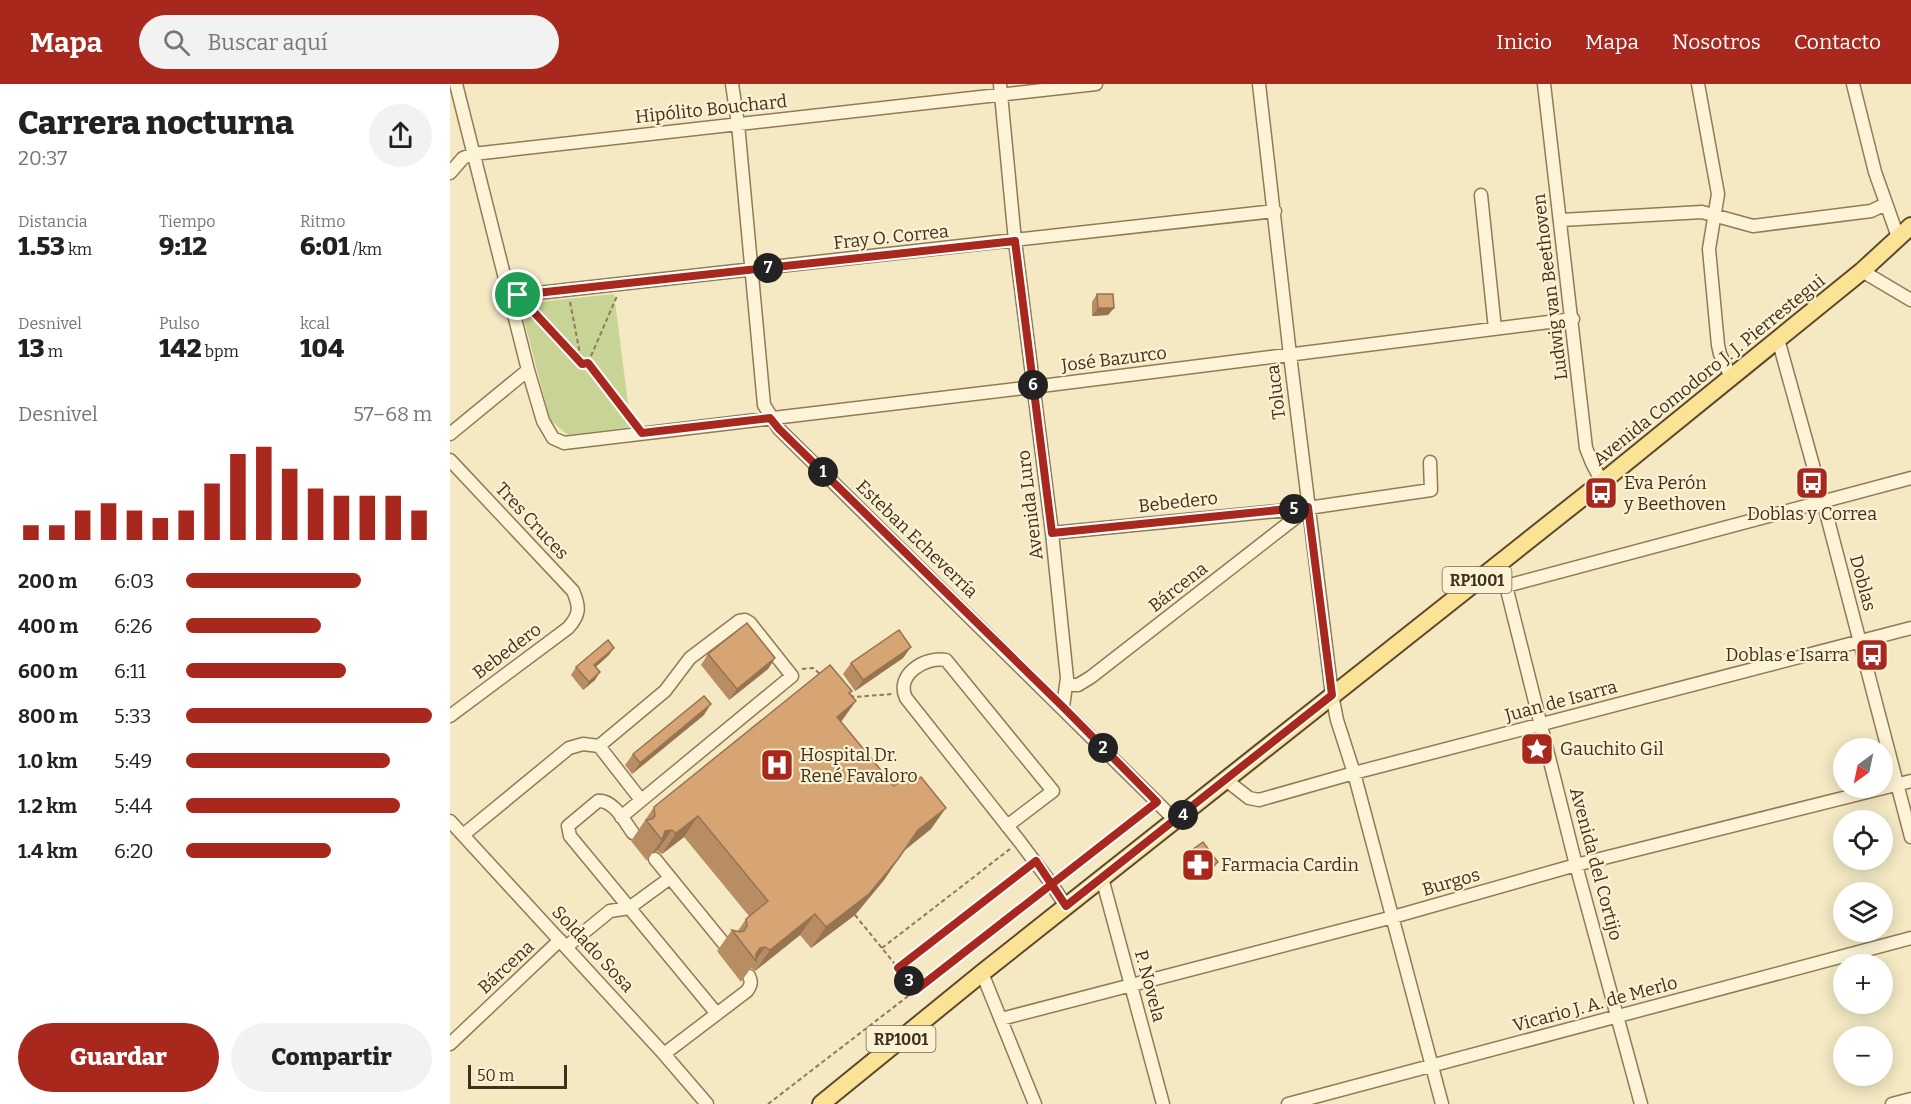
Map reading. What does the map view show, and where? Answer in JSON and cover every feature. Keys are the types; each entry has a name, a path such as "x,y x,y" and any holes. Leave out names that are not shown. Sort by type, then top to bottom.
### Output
{"main road":[{"name":"RP1001","path":"1898,237 1911,212"},
{"name":"RP1001","path":"1898,237 1911,226"},
{"name":"Avenida Comodoro J. J. Pierrestegui","path":"1176,821 1602,482 1862,271 1898,237"},
{"name":"RP1001","path":"821,1104 1066,906 1176,821"}],"street":[{"path":"450,434 528,370 514,296 473,154 456,84"},
{"name":"Esteban Echeverría","path":"732,84 738,124 764,405 770,418 1176,821"},
{"name":"Hipólito Bouchard","path":"473,154 738,124 1001,89 1096,84"},
{"name":"Toluca","path":"1259,84 1308,507 1336,720 1354,773 1442,1104"},
{"name":"Ludwig van Beethoven","path":"1544,84 1573,319 1586,448 1602,482"},
{"path":"1698,84 1718,194 1709,249 1718,345 1731,377"},
{"path":"1853,84 1875,172 1898,237"},
{"name":"Avenida Luro","path":"1001,89 1015,241 1052,533 1066,685 1063,707"},
{"path":"450,173 463,159 473,154"},
{"path":"1480,195 1495,329"},
{"path":"1561,220 1702,212 1753,226 1871,211 1886,204"},
{"name":"Fray O. Correa","path":"514,296 1275,211"},
{"path":"1862,271 1911,300"},
{"name":"José Bazurco","path":"528,370 543,421 553,438 564,443 1290,356 1573,319"},
{"name":"Doblas","path":"1778,339 1911,837"},
{"name":"Tres Cruces","path":"450,460 573,591 579,611"},
{"name":"Bebedero","path":"1052,533 1308,507 1431,490 1430,462"},
{"path":"1506,586 1911,478"},
{"name":"Bárcena","path":"1066,685 1078,685 1091,677 1308,507"},
{"name":"Avenida del Cortijo","path":"1494,566 1506,586 1576,865 1619,1016 1641,1104"},
{"name":"Bebedero","path":"450,716 568,628 576,619 579,611"},
{"path":"600,746 665,691 690,658 739,621 745,620 750,623 792,676 621,817"},
{"name":"Juan de Isarra","path":"1226,780 1249,798 1259,800 1354,773 1911,628"},
{"path":"1007,826 1053,791 946,660 936,658 927,661 915,668 905,680 904,693 1007,826 1036,861 1066,906"},
{"path":"463,835 568,748 583,744 600,746 641,800"},
{"name":"Burgos","path":"1001,1019 1393,917 1576,865 1911,781"},
{"path":"633,833 609,803 602,800 568,826 568,832 717,1014"},
{"name":"Soldado Sosa","path":"450,821 707,1104"},
{"path":"655,860 725,945"},
{"name":"Bárcena","path":"450,1044 563,944 610,911 629,908 670,878"},
{"name":"P. Novela","path":"1102,878 1163,1104"},
{"name":"Vicario J. A. de Merlo","path":"1288,1104 1911,938"},
{"path":"982,973 1035,1104"},
{"path":"664,1054 747,991 751,981 749,976"},
{"path":"1892,1104 1911,1099"}],"path":[{"path":"588,363 622,284"},
{"path":"568,290 582,364"},
{"path":"514,296 582,364"},
{"path":"582,364 588,363"},
{"path":"588,363 642,433"},
{"path":"792,676 809,668 821,675"},
{"path":"845,692 854,698 904,693"},
{"path":"768,1104 1157,802"},
{"path":"882,948 1020,842"},
{"path":"898,968 1036,861"},
{"path":"855,915 916,990"}],"green space":[{"path":"614,294 631,427 568,435 550,420 520,304"}],"building":[{"path":"1097,294 1113,294 1114,308 1098,308"},
{"path":"747,623 775,658 737,689 708,654"},
{"path":"899,630 911,647 863,680 851,663"},
{"path":"608,640 614,648 594,665 600,672 589,682 576,667"},
{"path":"830,665 852,691 849,693 856,701 837,717 894,786 911,772 917,780 921,777 946,808 918,830 869,894 826,927 815,914 770,950 765,947 760,948 756,954 756,961 732,930 744,931 747,926 746,919 768,901 698,816 676,833 672,830 665,831 662,840 646,820 655,816 654,807"},
{"path":"704,696 711,704 640,763 633,754"},
{"path":"1203,842 1218,862 1204,872 1188,853"}],"place":[{"name":"Doblas y Correa","path":"1812,483"},
{"name":"Eva Perón y Beethoven","path":"1601,493"},
{"name":"Doblas e Isarra","path":"1872,655"},
{"name":"Gauchito Gil","path":"1537,749"},
{"name":"Hospital Dr. René Favaloro","path":"777,765"},
{"name":"Farmacia Cardin","path":"1198,865"}],"route":[{"path":"518,295 582,364 588,363 642,433 770,418 1157,802 1053,885 916,990 898,968 1036,861 1053,885 1066,906 1332,695 1308,507 1052,533 1015,241 518,295"}]}
